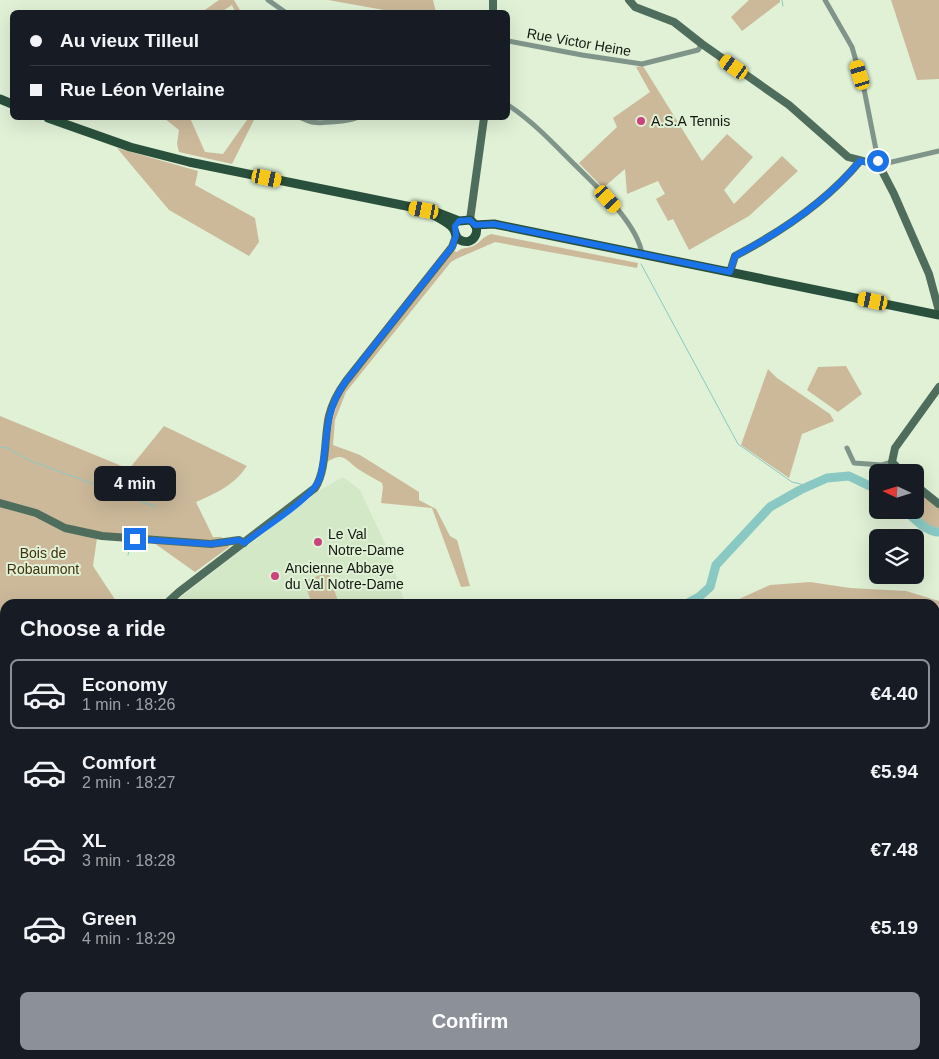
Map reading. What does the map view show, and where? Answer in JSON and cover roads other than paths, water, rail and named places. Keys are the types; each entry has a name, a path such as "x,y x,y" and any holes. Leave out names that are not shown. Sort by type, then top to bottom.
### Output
{"main road":[{"path":"54,120 130,147 189,162 436,212 474,226 522,230 939,313"},
{"path":"424,210 434,215 457,235 471,240 474,226"},
{"path":"457,235 459,221"}],"street":[{"path":"268,0 281,10"},
{"path":"629,0 636,7 674,22 789,105 848,157 879,165 939,151"},
{"path":"825,0 852,47 864,88 879,165 894,194 929,274 939,313"},
{"name":"Rue Victor Heine","path":"510,41 642,64 698,50 702,44"},
{"path":"510,107 545,134 619,211 640,245 642,254"},
{"path":"306,120 326,122 349,120"},
{"path":"474,226 484,120"},
{"path":"730,272 735,256 790,224 849,174 860,161"},
{"path":"171,599 315,488 321,473 330,412 340,389 452,247 457,235"},
{"path":"846,448 854,463 882,465 892,462 895,448 939,387"},
{"path":"924,493 939,504"},
{"path":"0,503 36,513 70,529 102,536 211,544 239,540 244,543"}],"waterway":[{"path":"782,0 783,6"},
{"path":"641,264 738,444 792,482 809,486"},
{"path":"0,447 7,448 31,461 156,507"},
{"path":"695,599 710,587 716,565 770,507 800,490 827,478 849,476 869,486"},
{"path":"915,519 929,530 939,532"},
{"path":"128,555 131,542"}],"place":[{"name":"A.S.A Tennis","path":"641,121"},
{"name":"Le Val Notre-Dame","path":"318,542"},
{"name":"Ancienne Abbaye du Val Notre-Dame","path":"275,576"}],"park label":[{"name":"Bois de Robaumont","path":"43,562"}]}
